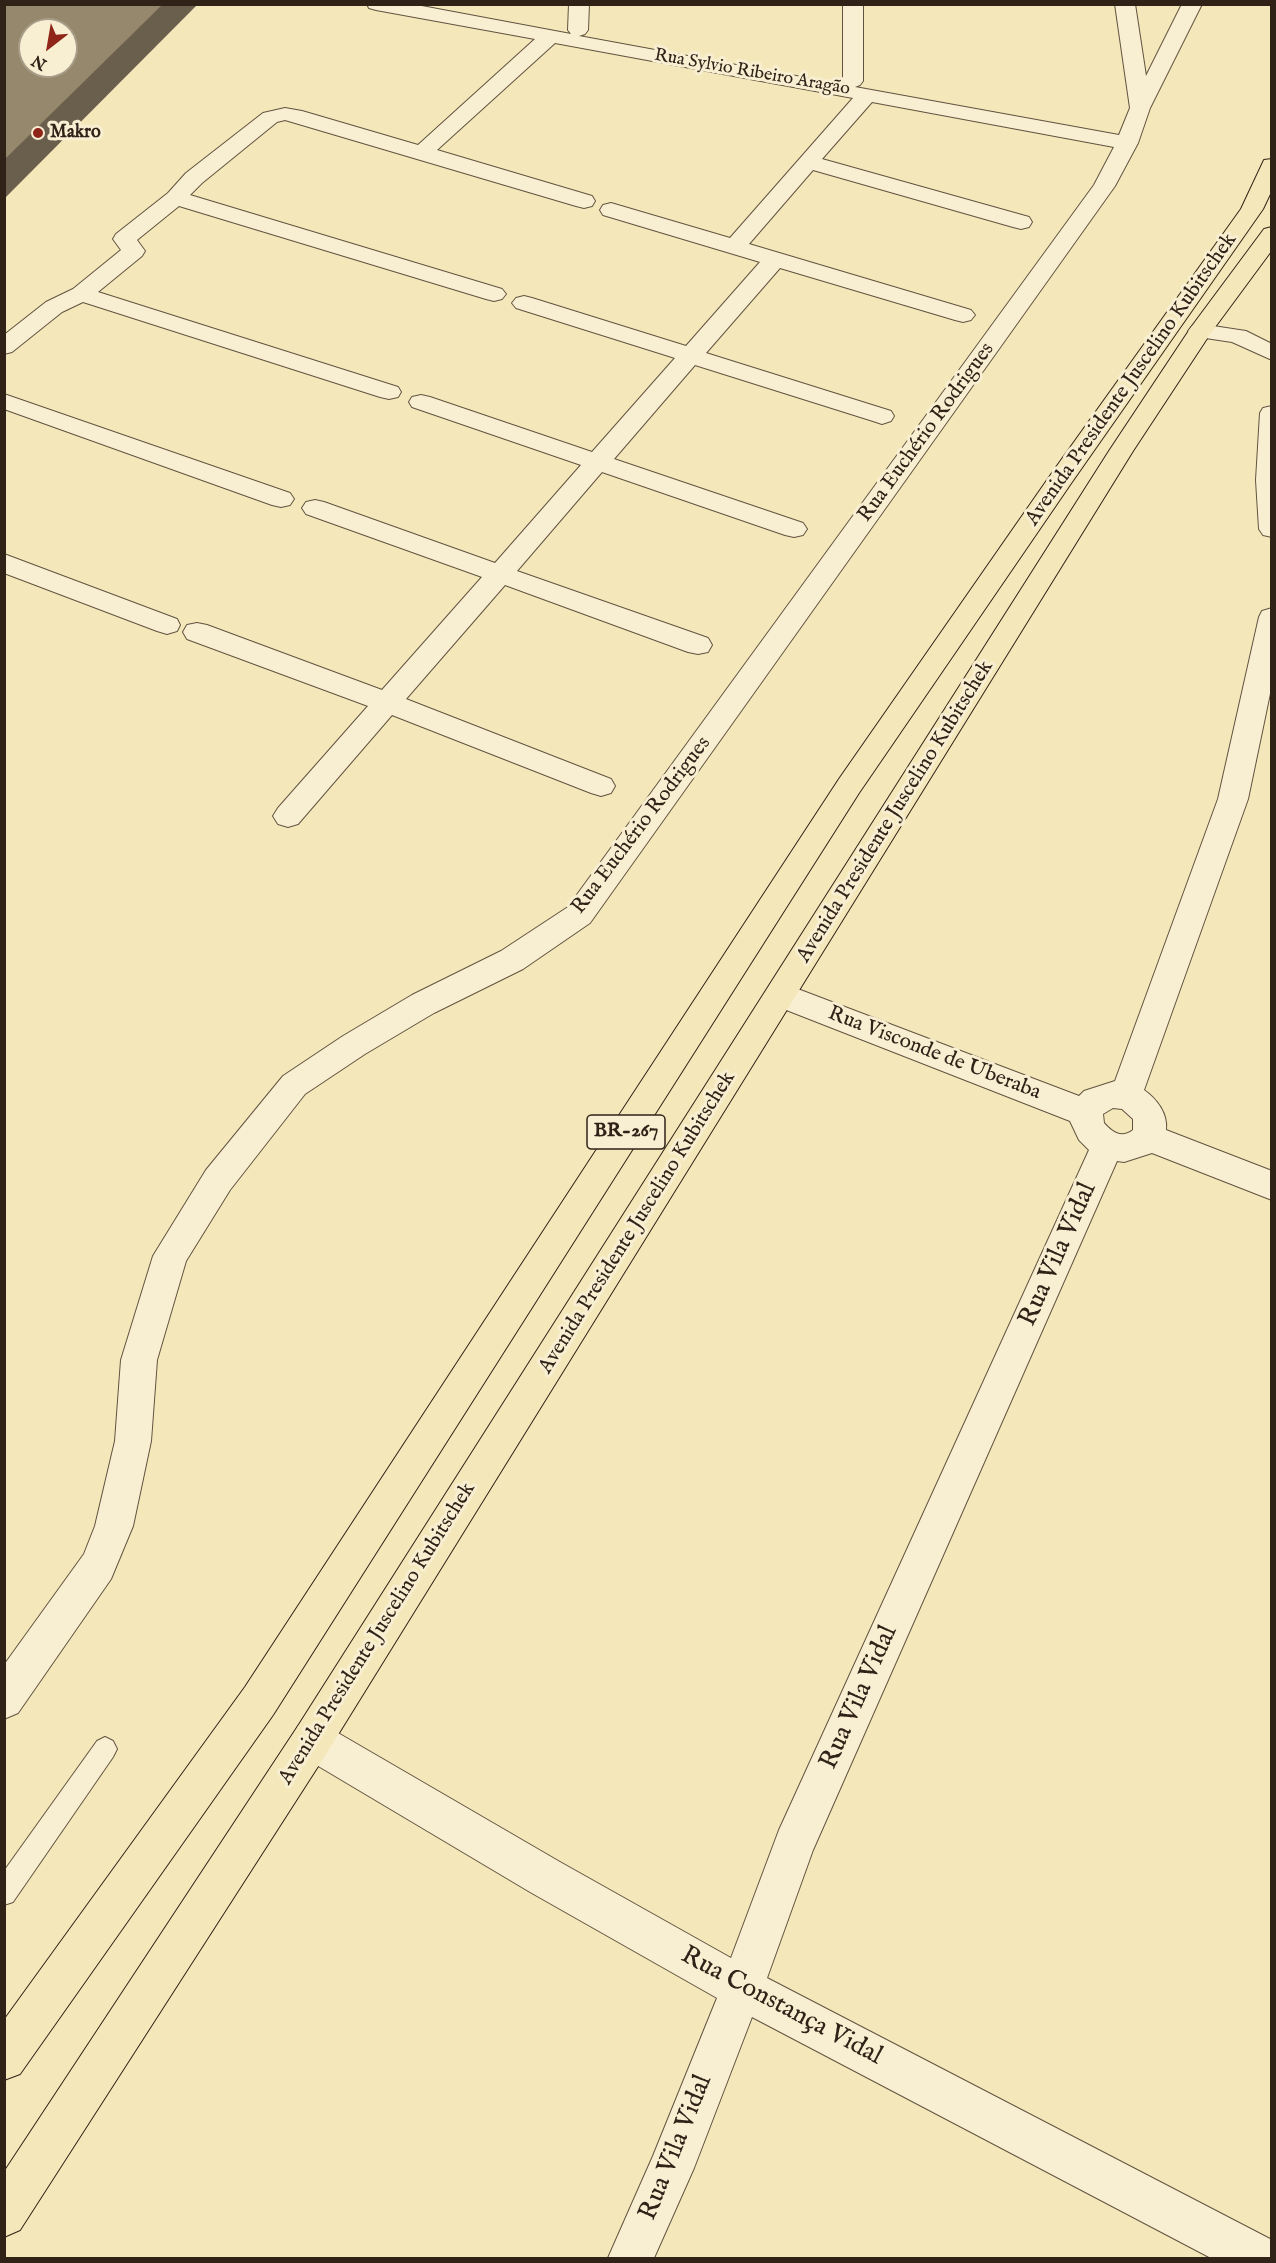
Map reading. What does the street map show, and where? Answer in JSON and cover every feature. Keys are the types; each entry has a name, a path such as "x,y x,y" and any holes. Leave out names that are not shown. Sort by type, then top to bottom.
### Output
{"highway":[{"name":"Avenida Presidente Juscelino Kubitschek","path":"4,2058 260,1701 849,786 1056,486 1252,209 1272,165"},
{"name":"Avenida Presidente Juscelino Kubitschek","path":"4,2214 312,1740 782,995 1121,451 1200,331 1272,234"}],"street":[{"name":"Rua Sylvio Ribeiro Aragão","path":"376,4 860,88 1127,143"},
{"path":"578,30 579,4"},
{"path":"734,247 808,162 860,88 853,4"},
{"path":"1125,4 1140,108"},
{"name":"Rua Euchério Rodrigues","path":"4,1699 98,1566 114,1526 133,1441 139,1360 170,1256 218,1180 294,1085 354,1045 423,1004 512,960 579,915 1100,193 1127,143 1140,108 1186,5"},
{"path":"421,153 551,36"},
{"path":"4,347 54,307 81,294 134,251 124,239 176,198 194,178 270,117 285,114 302,117 584,201"},
{"path":"808,162 1021,222"},
{"path":"176,198 494,294"},
{"path":"611,210 963,315"},
{"path":"288,816 775,259"},
{"path":"81,294 389,392"},
{"path":"524,303 882,416"},
{"path":"1200,331 1238,336 1272,353"},
{"path":"4,401 281,499"},
{"path":"421,402 794,529"},
{"path":"1272,413 1269,480 1272,529"},
{"path":"315,508 698,645"},
{"path":"4,563 167,626"},
{"path":"1126,1096 1233,799 1272,617"},
{"path":"197,632 386,702 601,786"},
{"name":"Rua Visconde de Uberaba","path":"782,995 1086,1113"},
{"path":"1112,1094 1126,1096 1145,1109 1151,1128 1147,1137 1137,1145 1123,1148 1108,1145 1095,1137 1087,1126 1086,1113 1090,1103 1100,1097 1112,1094"},
{"path":"1147,1137 1272,1186"},
{"name":"Rua Vila Vidal","path":"631,2259 742,1988 794,1845 1108,1145"},
{"name":"Rua Constança Vidal","path":"312,1740 545,1877 742,1988 1258,2259"}],"lane":[{"path":"4,1893 105,1749"}],"building":[{"path":"4,4 164,4 4,161"}],"place":[{"name":"Makro","path":"38,133"}]}
